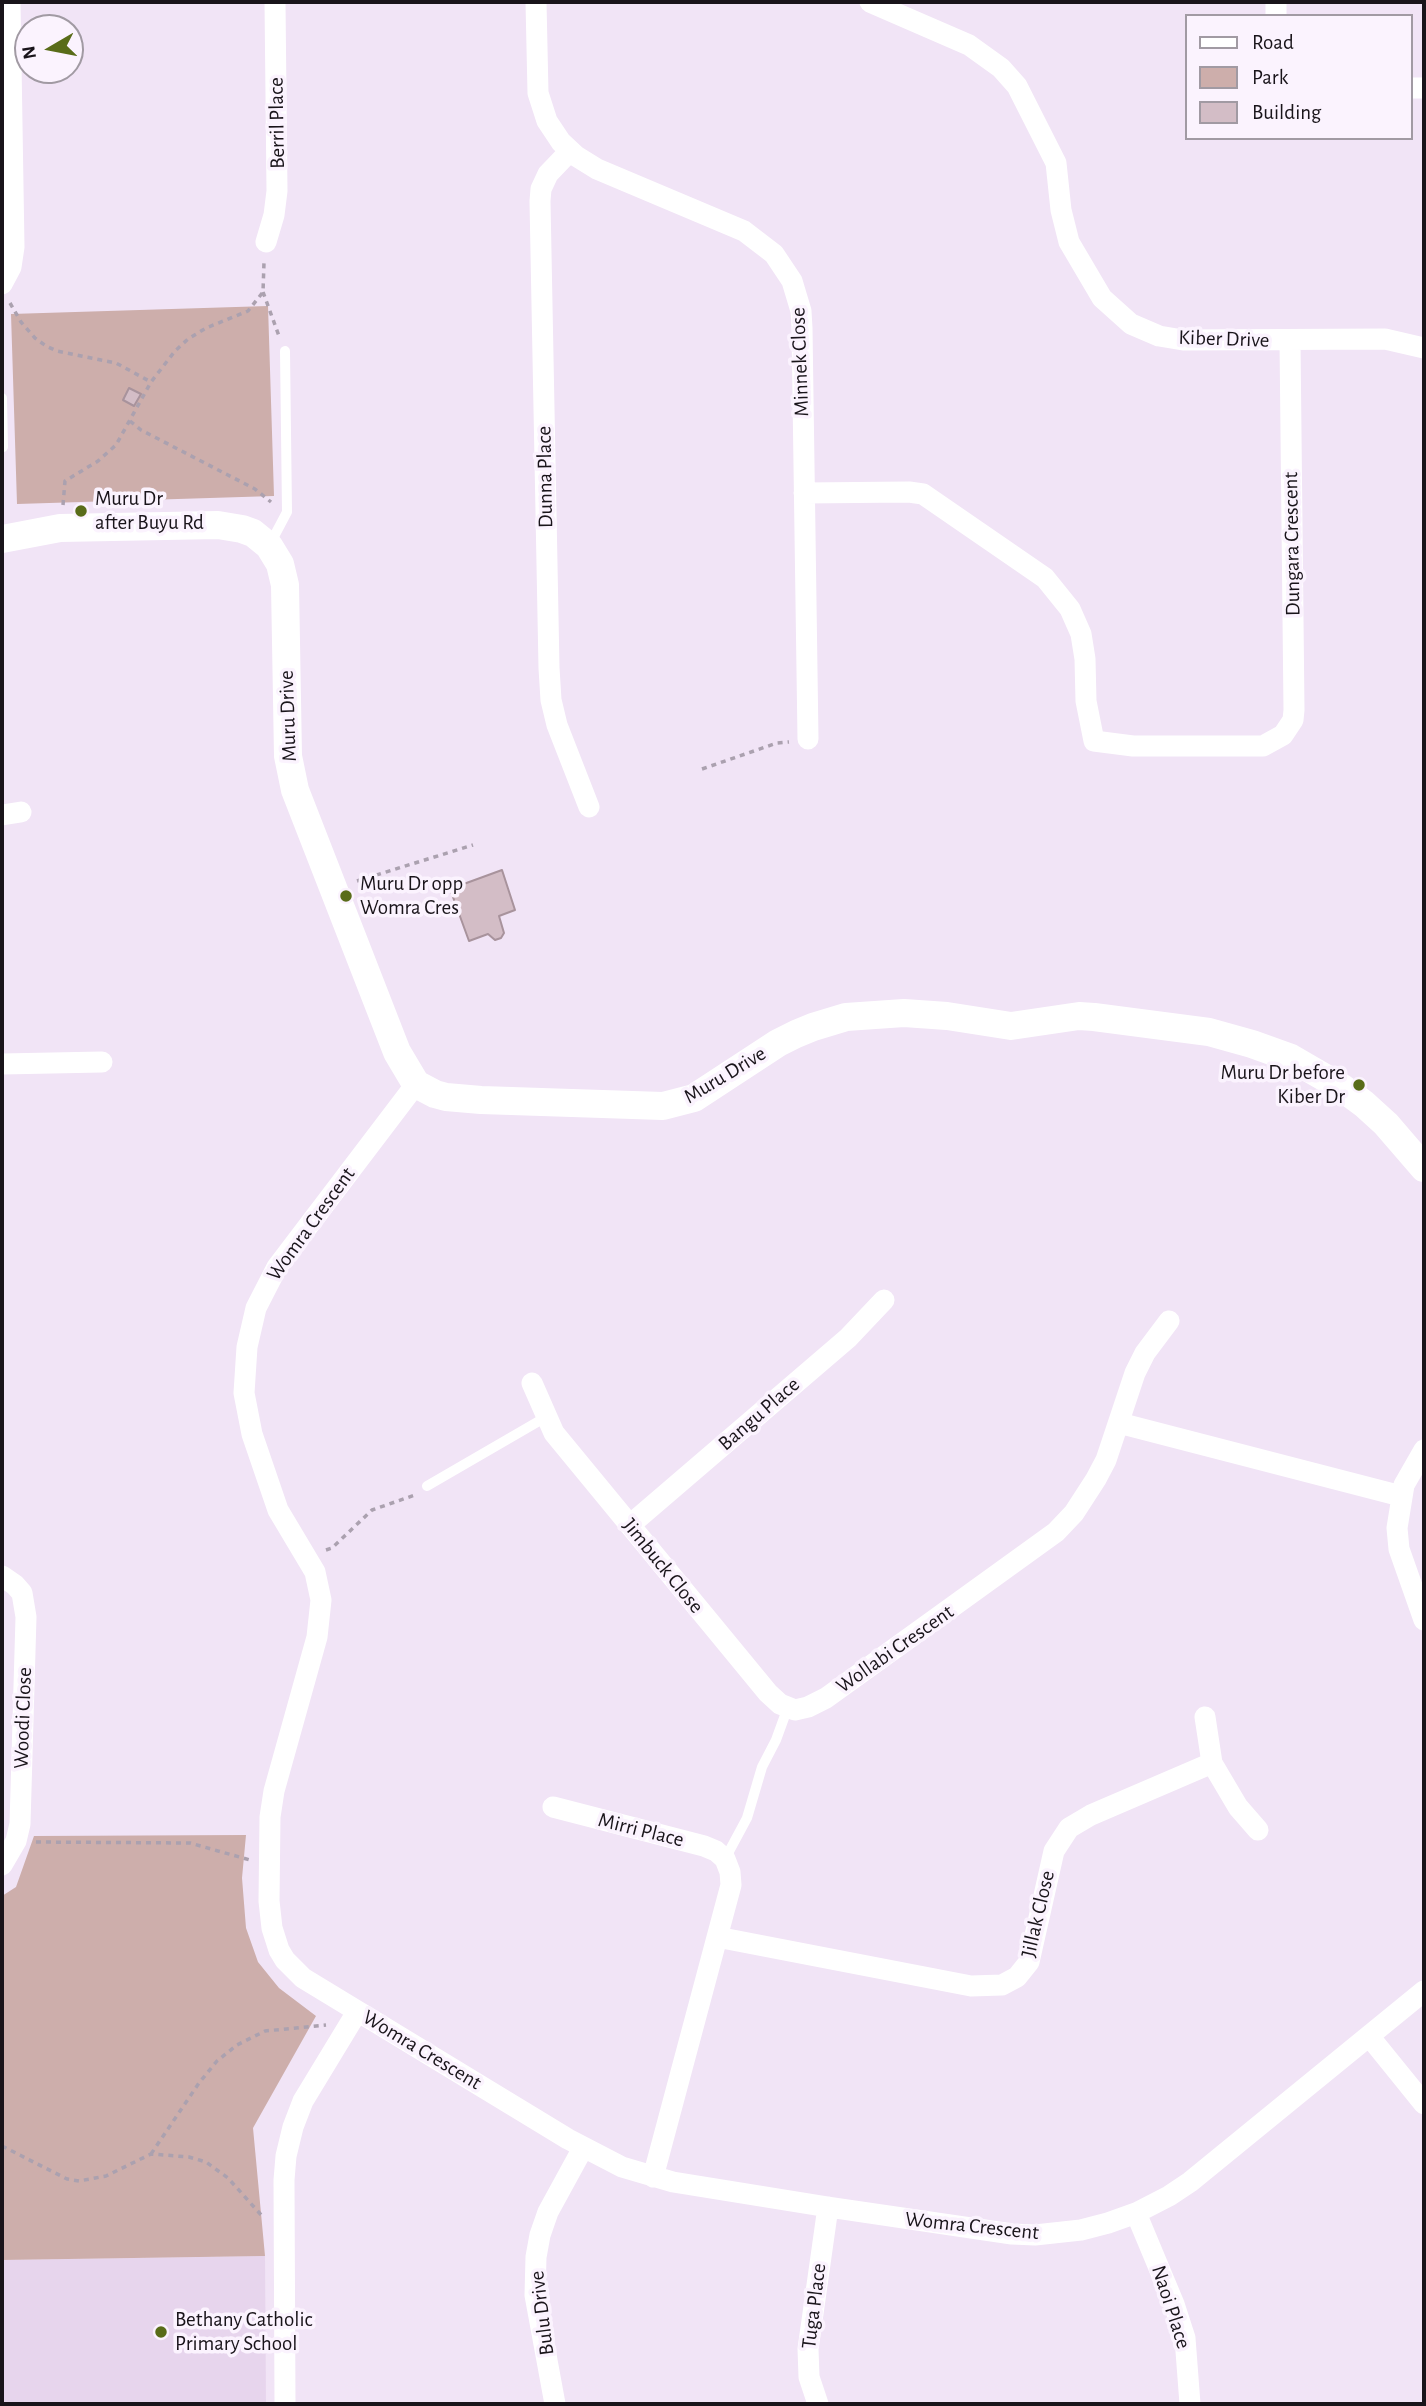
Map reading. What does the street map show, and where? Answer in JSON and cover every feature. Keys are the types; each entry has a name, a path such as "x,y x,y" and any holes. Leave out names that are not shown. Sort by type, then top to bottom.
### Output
{"street":[{"path":"4,290 14,247 10,2"},
{"name":"Berril Place","path":"266,242 278,191 275,2"},
{"name":"Minnek Close","path":"536,2 538,93 547,121 561,142 597,169 744,231 769,249 785,267 792,281 801,312 808,739"},
{"name":"Kiber Drive","path":"870,2 969,44 1001,68 1017,86 1056,163 1061,210 1069,242 1095,288 1117,313 1140,329 1170,338 1195,341 1385,339 1424,348"},
{"name":"Dunna Place","path":"570,151 548,174 541,189 540,201 549,668 551,699 557,725 589,807"},
{"name":"Dungara Crescent","path":"804,493 923,494 1045,578 1070,609 1081,634 1086,659 1086,701 1094,741 1133,746 1282,748 1294,710 1290,341"},
{"path":"2,539 60,528 218,525 243,528 269,546"},
{"name":"Muru Drive","path":"269,546 280,564 285,585 288,745 292,779 397,1052 416,1084 435,1094 460,1099 651,1107 694,1098 778,1043 813,1027 846,1017 904,1013 947,1016 1011,1026 1079,1016 1094,1017 1209,1032 1291,1058 1364,1104 1386,1124 1424,1168"},
{"path":"2,1064 102,1062"},
{"name":"Womra Crescent","path":"416,1084 277,1267 261,1296 249,1334 245,1362 244,1393 252,1434 278,1510 308,1559 320,1587 320,1625 274,1791 270,1817 270,1916 279,1950 303,1978 583,2148 622,2167 653,2177 828,2207 1035,2235 1081,2230 1136,2213 1190,2182 1424,1991"},
{"name":"Bangu Place","path":"630,1525 848,1338 884,1300"},
{"name":"Wollabi Crescent","path":"788,1707 803,1709 826,1698 1056,1532 1087,1496 1106,1460 1135,1373 1145,1353 1169,1321"},
{"name":"Jimbuck Close","path":"532,1383 554,1433 768,1693 788,1707"},
{"path":"1119,1423 1401,1496"},
{"path":"1424,1450 1409,1474 1401,1496 1397,1528 1399,1549 1424,1620"},
{"name":"Woodi Close","path":"2,1576 15,1584 22,1593 26,1617 20,1824 16,1841 2,1865"},
{"path":"1205,1717 1212,1763 1238,1807 1258,1830"},
{"name":"Jillak Close","path":"717,1937 971,1986 1002,1985 1017,1977 1029,1962 1054,1851 1069,1829 1102,1810 1212,1763"},
{"name":"Mirri Place","path":"553,1807 704,1846 725,1859"},
{"path":"653,2177 731,1885 725,1859"},
{"path":"285,2404 285,2168 293,2127 309,2091 358,2011"},
{"path":"1369,2036 1424,2104"},
{"name":"Bulu Drive","path":"555,2404 535,2295 536,2257 548,2212 583,2148"},
{"name":"Tuga Place","path":"818,2404 809,2377 808,2348 828,2207"},
{"name":"Naoi Place","path":"1136,2213 1174,2304 1185,2338 1190,2404"}],"lane":[{"path":"269,546 287,512 285,351"},
{"path":"2,398 3,447"},
{"path":"427,1486 546,1417"},
{"path":"725,1859 747,1818 762,1767 788,1707"}],"path":[{"path":"266,242 263,292 285,351"},
{"path":"4,290 21,321 35,338 46,346 57,351 116,363 152,382"},
{"path":"60,528 65,481 98,461 116,445 152,382 175,351 206,328 248,311 263,292"},
{"path":"130,421 141,430 255,489 287,512"},
{"path":"702,769 777,743 808,739"},
{"path":"351,883 472,845"},
{"path":"308,1559 332,1548 372,1510 422,1492 427,1486"},
{"path":"16,1841 190,1843 270,1864"},
{"path":"2,2146 67,2179 79,2181 106,2176 151,2154 199,2083 217,2061 237,2045 265,2031 336,2025"},
{"path":"151,2154 189,2157 206,2162 228,2178 284,2240"}],"shaded area":[{"name":"Bethany Catholic Primary School","path":"265,2256 266,2404 2,2404 2,2260"}],"green space":[{"path":"268,306 274,496 17,504 11,314"},
{"path":"246,1835 242,1878 246,1928 258,1962 279,1988 316,2016 253,2128 265,2256 2,2260 2,1896 16,1887 34,1836"}],"building":[{"path":"129,388 141,394 134,406 123,400"},
{"path":"502,870 515,910 499,916 504,933 501,938 495,940 488,934 469,941 450,889"}],"place":[{"name":"Muru Dr after Buyu Rd","path":"81,511"},
{"name":"Muru Dr opp Womra Cres","path":"346,896"},
{"name":"Muru Dr before Kiber Dr","path":"1359,1085"},
{"name":"Bethany Catholic Primary School","path":"161,2332"}]}
